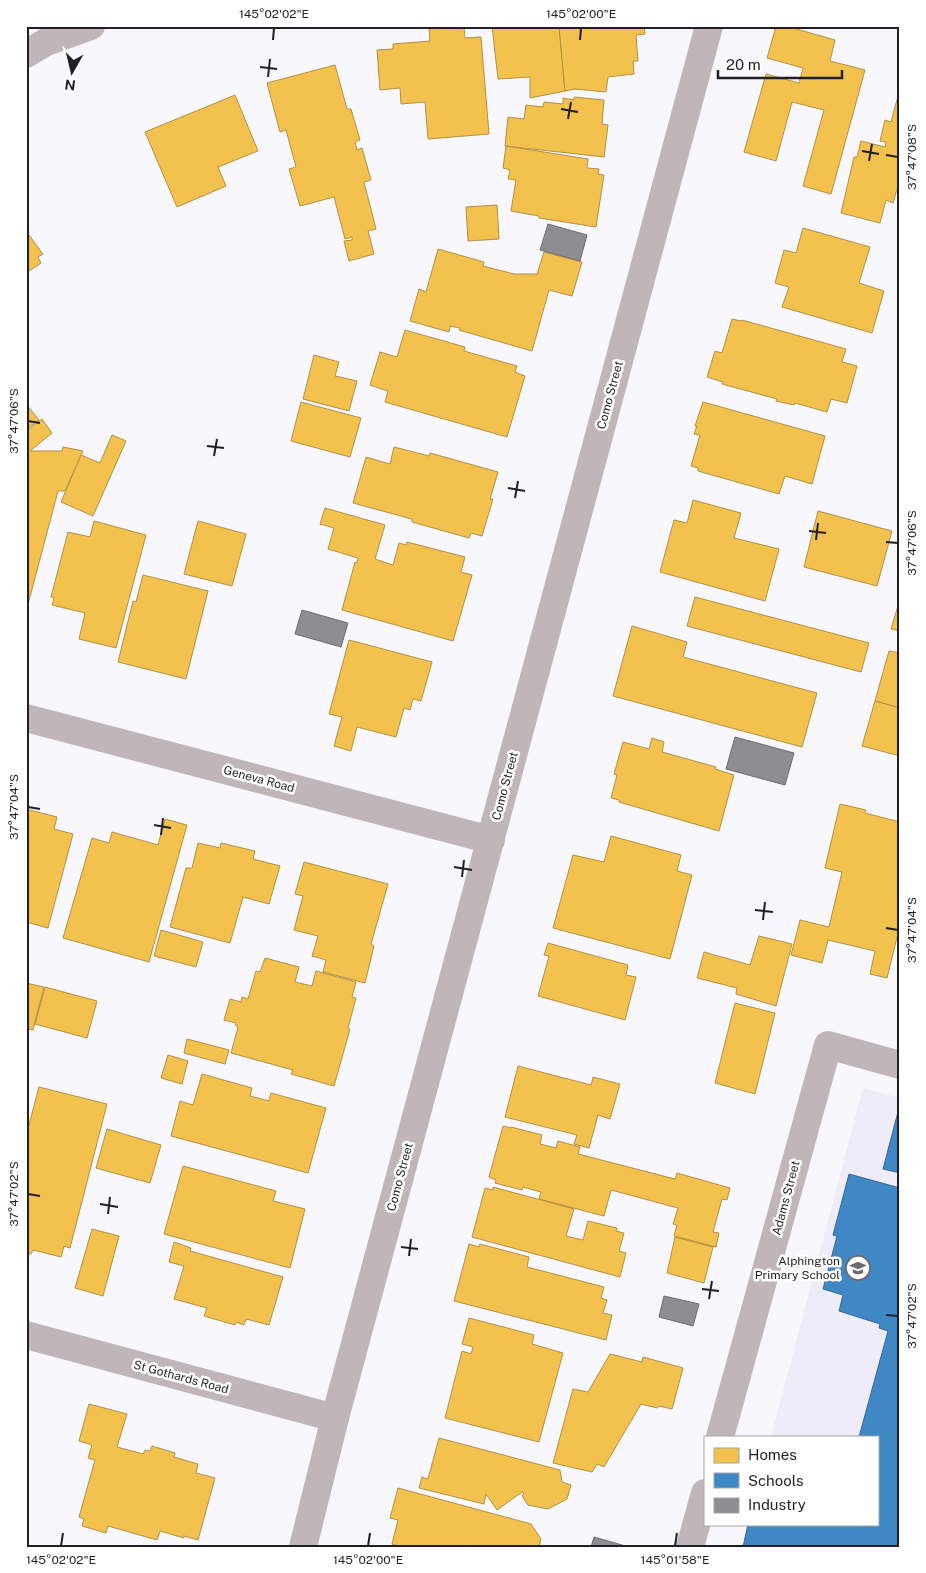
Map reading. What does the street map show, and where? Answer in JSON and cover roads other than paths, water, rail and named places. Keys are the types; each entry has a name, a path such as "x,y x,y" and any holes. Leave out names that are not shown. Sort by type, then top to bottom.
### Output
{"street":[{"path":"26,54 46,42 91,26"},
{"name":"Como Street","path":"303,1547 335,1418 709,26"},
{"name":"Geneva Road","path":"26,718 491,840"},
{"name":"Adams Street","path":"720,1436 828,1046 900,1065"},
{"name":"St Gothards Road","path":"26,1335 335,1418"},
{"path":"690,1547 704,1497"}],"place":[{"name":"Alphington Primary School","path":"858,1268"}]}
